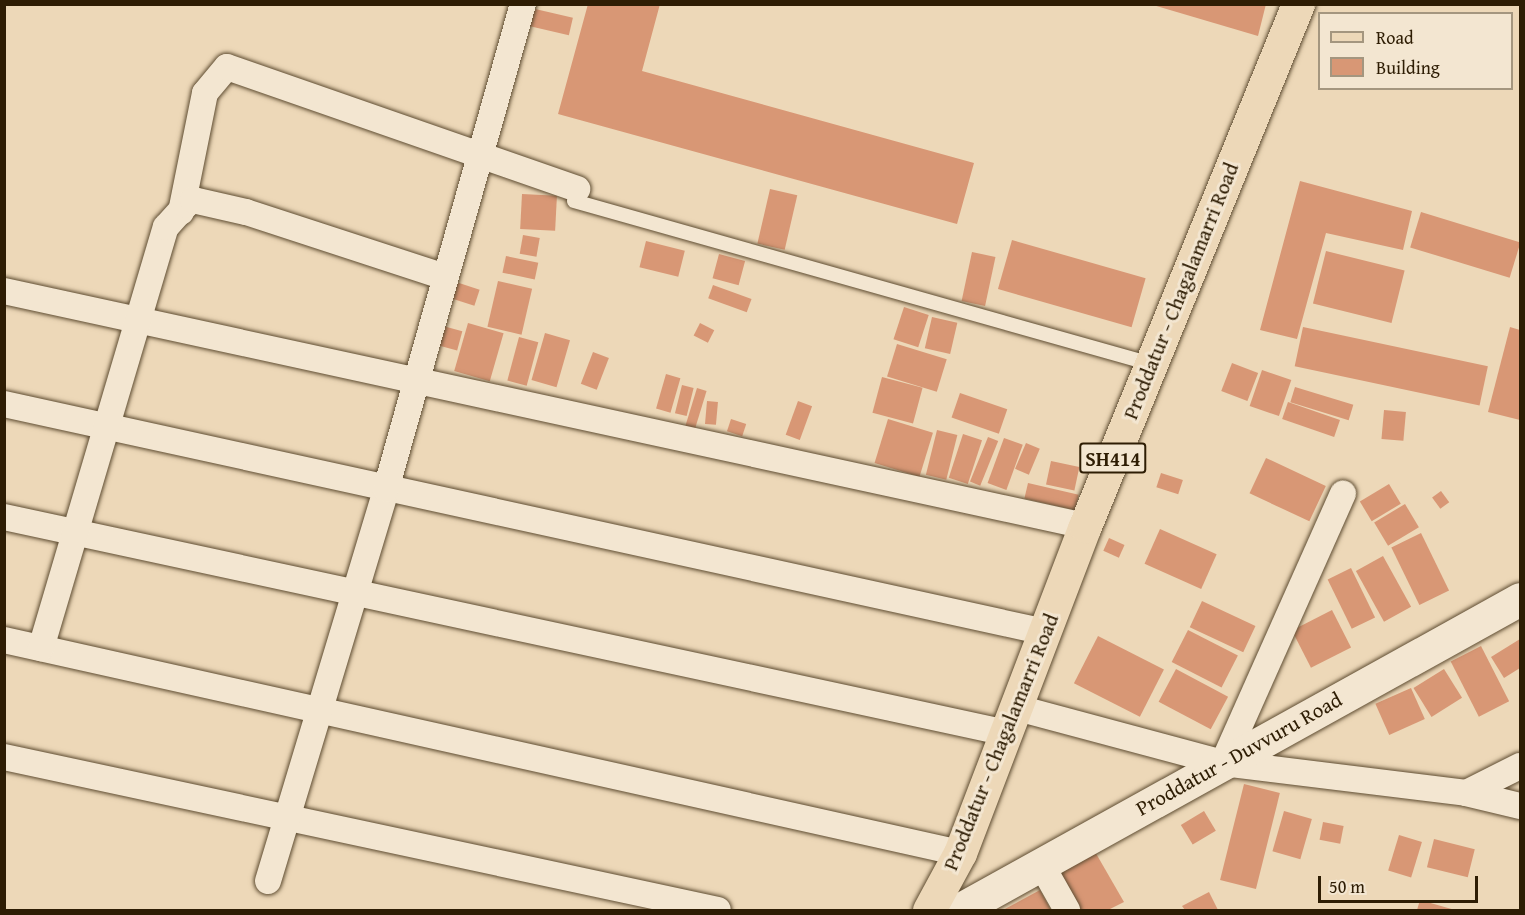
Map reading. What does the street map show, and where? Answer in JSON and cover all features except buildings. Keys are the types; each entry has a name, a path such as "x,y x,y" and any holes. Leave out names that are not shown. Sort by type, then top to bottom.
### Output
{"main road":[{"name":"Proddatur - Chagalamarri Road","path":"929,910 960,853 1085,526 1298,4"},
{"name":"Proddatur - Duvvuru Road","path":"959,910 1521,599"}],"street":[{"path":"268,881 386,489 523,4"},
{"path":"181,212 205,93 227,67 480,153 576,195"},
{"path":"41,648 73,531 140,320 166,227 194,200 445,277"},
{"path":"4,291 1085,526"},
{"path":"4,404 1045,632"},
{"path":"1223,763 1342,493"},
{"path":"4,517 356,590 1223,763 1466,793 1521,806"},
{"path":"4,640 960,853"},
{"path":"4,757 718,910"},
{"path":"1466,793 1521,766"},
{"path":"1041,864 1067,910"}],"lane":[{"path":"576,195 1151,364"}]}
